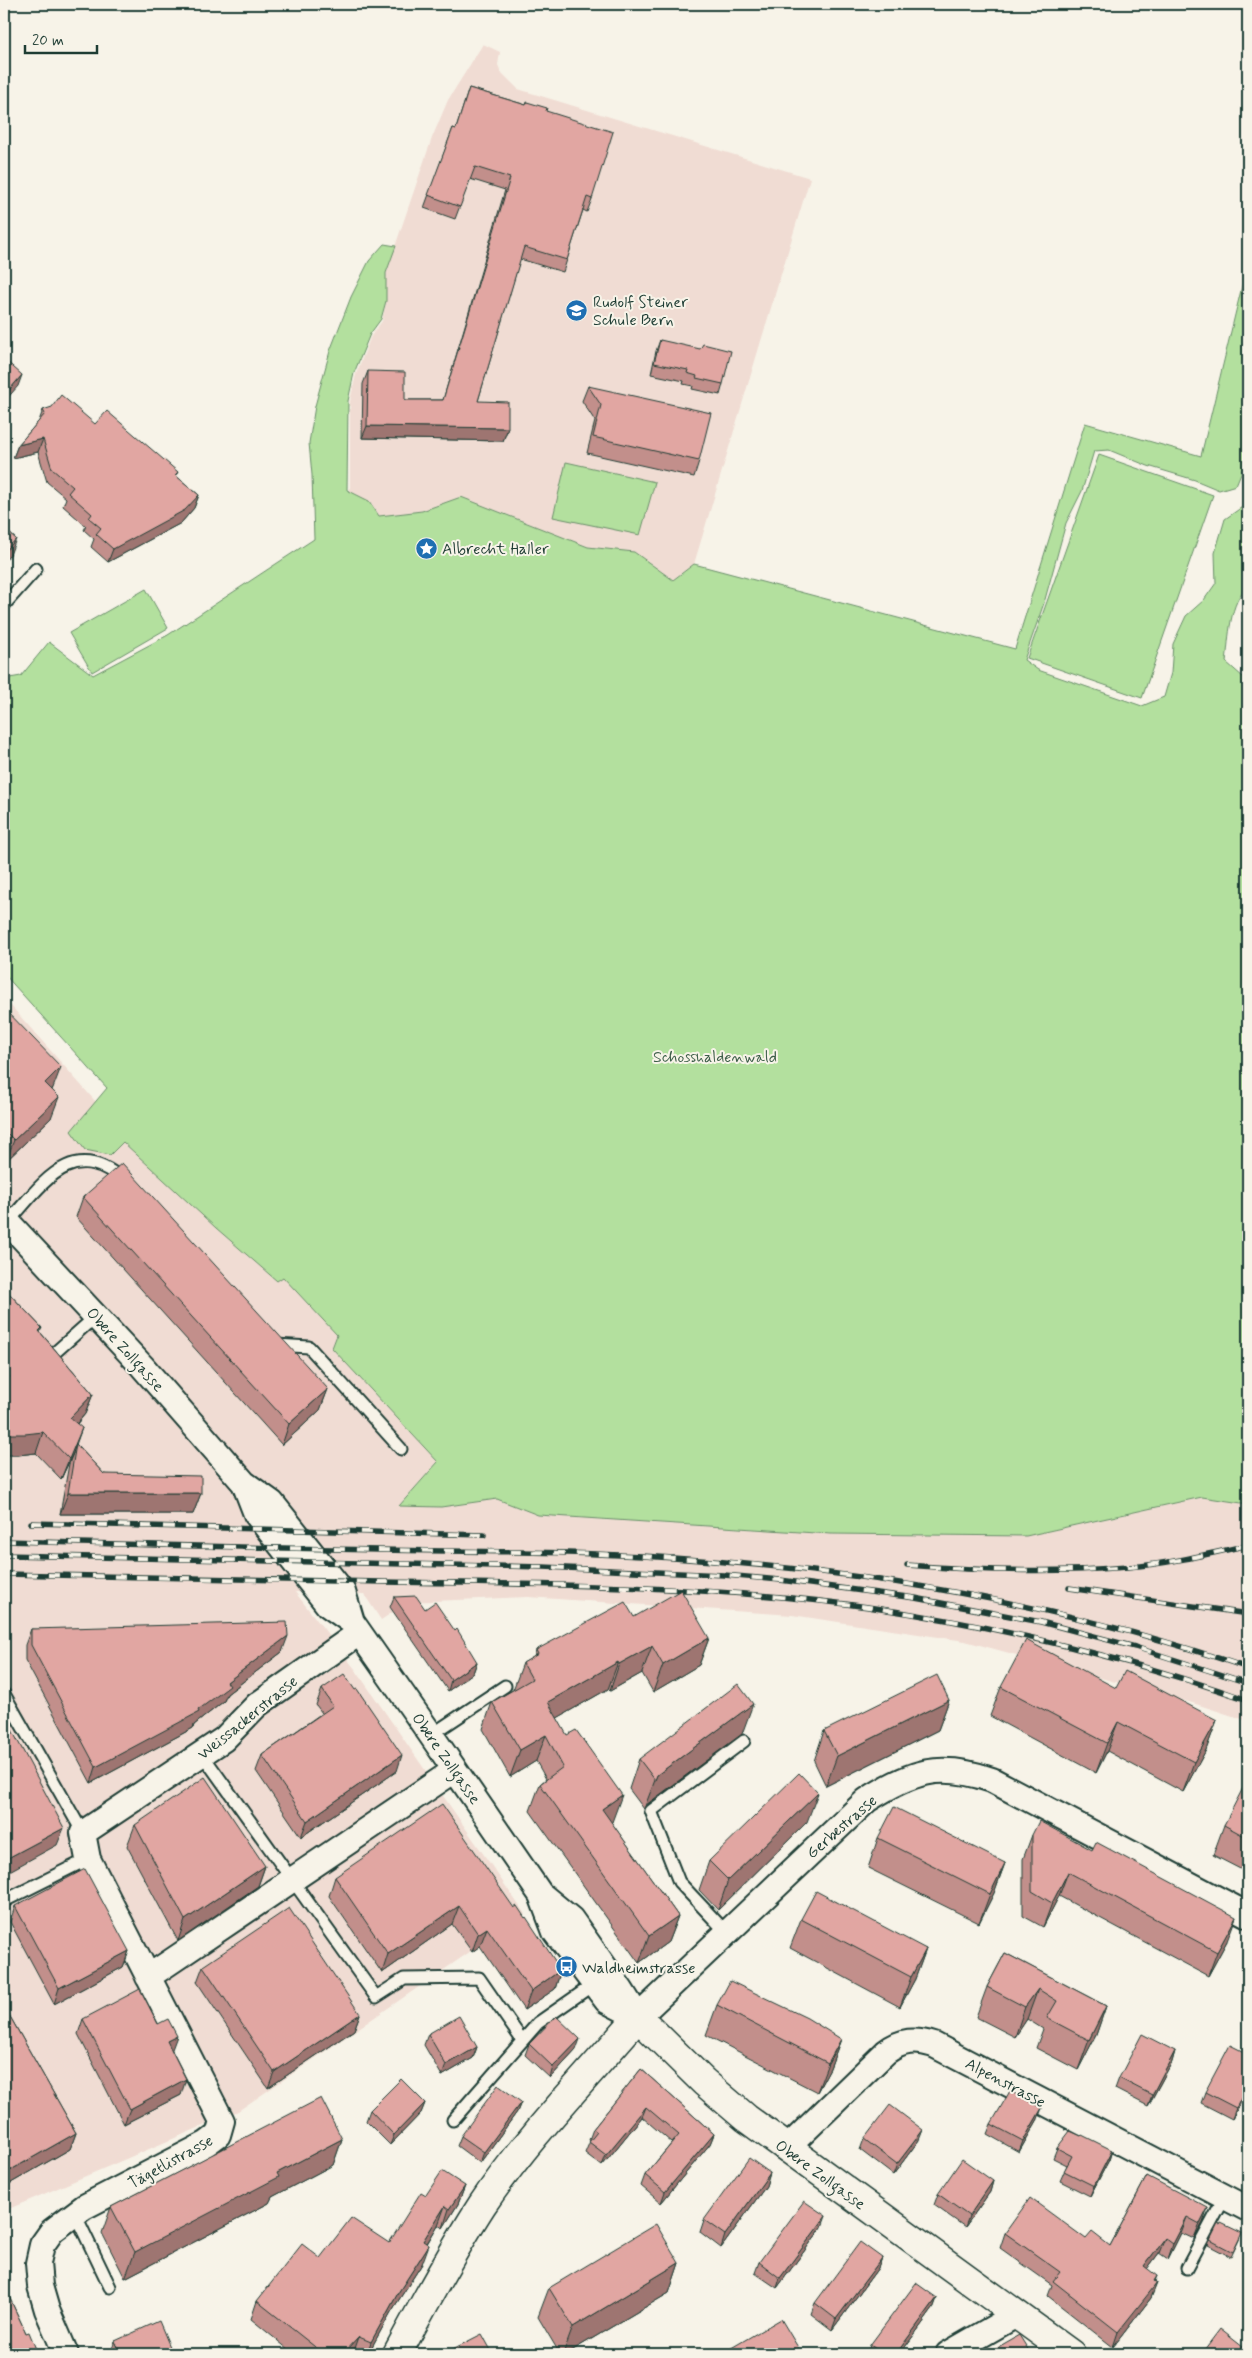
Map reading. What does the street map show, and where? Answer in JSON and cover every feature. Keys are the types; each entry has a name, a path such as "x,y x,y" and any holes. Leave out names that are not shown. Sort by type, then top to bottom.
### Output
{"street":[{"name":"Obere Zollgasse","path":"6,1220 211,1443 244,1483 256,1514 328,1605 355,1628 542,1895 571,1919 638,2017 704,2082 786,2149 1071,2354"},
{"name":"Weissackerstrasse","path":"83,1833 224,1739 256,1705 355,1628"},
{"path":"148,1978 454,1770"},
{"name":"Gerbestrasse","path":"638,2017 867,1800 911,1776 940,1770 968,1772 992,1780 1248,1915"},
{"name":"Tägetlistrasse","path":"66,2354 47,2310 40,2286 38,2263 42,2245 52,2231 84,2207 206,2144 218,2134 222,2121 88,1859 83,1833"},
{"name":"Obere Zollgasse","path":"542,1895 555,1932 607,2002 638,2017"},
{"path":"397,2354 439,2275 483,2204 527,2146 638,2017"},
{"name":"Alpenstrasse","path":"786,2149 886,2052 897,2044 909,2040 923,2041 934,2044 1248,2209"},
{"path":"948,2354 1016,2316"}],"lane":[{"path":"4,606 36,569"},
{"path":"6,1220 53,1174 72,1163 88,1162 104,1166 134,1190"},
{"path":"38,1342 51,1356 96,1316"},
{"path":"270,1339 276,1346 309,1347 401,1448"},
{"path":"431,1736 505,1686"},
{"path":"4,1694 83,1833"},
{"path":"726,1932 679,1882 651,1811 744,1741"},
{"path":"202,1754 376,1998 404,1979 479,1978 522,2040"},
{"path":"4,1901 88,1859"},
{"path":"453,2120 538,2023 594,1984"},
{"path":"1187,2268 1225,2197"},
{"path":"74,2214 110,2287"}],"shaded area":[{"name":"Rudolf Steiner Schule Bern","path":"483,44 500,52 498,65 501,72 518,89 810,178 694,564 673,580 634,552 588,547 461,497 422,511 379,516 369,501 350,492 350,401 356,374 371,336 382,321 386,301 386,273 432,138 448,100"},
{"path":"4,998 96,1102 72,1131 123,1141 216,1228 277,1281 283,1276 337,1335 332,1348 438,1462 400,1505 441,1507 497,1499 538,1515 831,1534 1026,1536 1203,1497 1248,1504 1248,1721 1196,1704 965,1641 792,1615 528,1597 408,1602 381,1620 364,1594 295,1592 355,1669 525,1914 238,2111 4,2211"}],"green space":[{"name":"Schosshaldenwald","path":"384,244 396,246 386,273 386,301 381,319 370,334 354,373 348,401 347,490 369,501 379,516 422,511 461,497 588,547 634,552 673,580 694,564 1015,649 1085,423 1201,456 1248,261 1248,456 1236,485 1219,490 1195,480 1148,466 1109,450 1094,451 1082,491 1066,523 1044,603 1024,660 1038,670 1142,706 1164,697 1171,673 1173,644 1186,616 1204,600 1216,583 1215,553 1225,519 1248,503 1248,586 1237,601 1233,611 1226,662 1243,677 1248,678 1248,1504 1202,1497 1026,1536 831,1534 538,1515 497,1499 441,1507 399,1506 438,1462 332,1348 337,1335 283,1277 277,1281 216,1228 123,1142 110,1155 85,1150 71,1131 107,1088 4,974 4,679 21,676 49,642 93,675 168,635 314,539 309,443 315,406 330,351 351,297 369,261"},
{"path":"1099,455 1213,495 1142,698 1027,658"},
{"path":"566,462 655,482 640,535 553,517"},
{"path":"146,589 168,628 92,672 69,633"}],"building":[{"path":"469,88 526,105 527,102 547,108 546,111 613,132 592,199 587,197 567,260 524,247 478,401 508,402 508,428 367,426 368,371 405,372 405,400 443,400 510,178 475,167 460,207 428,195 453,128 456,129"},
{"path":"660,340 700,349 703,344 731,351 723,384 696,378 697,376 687,373 688,370 654,363"},
{"path":"4,359 22,375 4,396"},
{"path":"588,386 711,413 699,461 593,437 601,405"},
{"path":"61,395 95,424 107,411 178,472 175,475 199,495 185,510 113,549 96,534 101,528 89,518 92,514 68,493 73,487 52,469 43,439 18,445 45,414 43,410 52,407"},
{"path":"4,528 16,539 4,553"},
{"path":"4,1008 61,1067 45,1083 59,1097 14,1140 4,1130"},
{"path":"122,1163 328,1389 289,1424 83,1197"},
{"path":"4,1288 42,1328 39,1331 93,1394 70,1418 82,1428 69,1459 43,1432 4,1434 4,1377 10,1377 4,1371"},
{"path":"76,1444 104,1474 201,1476 201,1493 68,1493"},
{"path":"681,1590 709,1638 663,1665 652,1646 619,1664 618,1662 548,1702 567,1735 576,1730 622,1795 602,1809 678,1916 649,1936 540,1784 563,1767 546,1735 520,1750 492,1702 532,1679 523,1663 538,1654 536,1650 625,1602 634,1617"},
{"path":"416,1596 425,1609 435,1602 455,1631 457,1629 477,1662 451,1680 394,1597"},
{"path":"287,1622 288,1636 227,1682 230,1686 198,1710 199,1712 96,1767 31,1645 31,1629"},
{"path":"1026,1640 1116,1688 1125,1671 1217,1720 1194,1762 1118,1722 1107,1743 1001,1687"},
{"path":"344,1674 355,1690 357,1689 402,1755 307,1821 262,1755 333,1706 322,1689"},
{"path":"937,1675 949,1700 837,1756 824,1731"},
{"path":"738,1684 753,1704 657,1775 655,1780 639,1759"},
{"path":"4,1715 64,1828 4,1860"},
{"path":"799,1773 818,1793 728,1880 709,1861"},
{"path":"205,1777 265,1866 185,1920 135,1825"},
{"path":"1243,1788 1248,1791 1248,1838 1224,1825"},
{"path":"442,1804 514,1908 517,1906 526,1917 561,1970 531,1991 487,1928 478,1934 459,1906 388,1954 335,1877"},
{"path":"894,1807 1005,1863 990,1894 878,1838"},
{"path":"1039,1821 1092,1850 1096,1842 1236,1917 1217,1952 1068,1872 1052,1903 1032,1891 1032,1835"},
{"path":"85,1869 129,1951 59,1988 15,1906"},
{"path":"816,1891 926,1949 911,1977 801,1919"},
{"path":"289,1908 360,2014 274,2072 203,1966"},
{"path":"1005,1953 1106,2006 1089,2040 1047,2018 1057,2001 1038,1989 1025,2007 987,1987"},
{"path":"730,1981 807,2018 841,2039 828,2063 717,2005"},
{"path":"140,1989 158,2024 168,2019 177,2036 167,2041 186,2079 130,2109 83,2019"},
{"path":"4,2006 76,2133 9,2171 4,2162"},
{"path":"459,2016 477,2047 446,2065 428,2034"},
{"path":"556,2016 580,2039 553,2067 529,2044"},
{"path":"1142,2034 1175,2051 1152,2095 1119,2078"},
{"path":"1230,2045 1248,2054 1248,2085 1236,2108 1205,2092"},
{"path":"641,2069 714,2134 665,2192 645,2175 679,2135 646,2107 606,2155 589,2142 597,2132 593,2129"},
{"path":"401,2079 425,2103 394,2135 370,2110"},
{"path":"498,2085 521,2102 484,2152 461,2136"},
{"path":"1010,2091 1042,2108 1023,2141 991,2124"},
{"path":"321,2098 342,2139 277,2173 279,2177 135,2252 111,2207"},
{"path":"890,2105 923,2130 897,2164 864,2139"},
{"path":"1070,2131 1112,2150 1094,2186 1064,2171 1072,2156 1057,2148"},
{"path":"749,2158 770,2173 725,2235 704,2220"},
{"path":"962,2159 993,2181 969,2216 938,2194"},
{"path":"442,2171 465,2186 449,2209 445,2206 423,2241 429,2245 398,2293 371,2342 359,2337 343,2354 324,2354 257,2301 302,2244 320,2258 351,2218 389,2243 421,2192 426,2195"},
{"path":"1147,2176 1208,2208 1200,2224 1187,2217 1173,2244 1165,2238 1144,2266 1157,2276 1154,2281 1157,2283 1118,2332 1053,2281 1060,2272 1005,2233 1030,2198 1086,2239 1092,2232 1110,2246"},
{"path":"804,2201 826,2216 780,2278 759,2262"},
{"path":"1221,2223 1242,2233 1233,2252 1210,2240 1218,2224 1220,2225"},
{"path":"656,2224 679,2263 573,2327 549,2288"},
{"path":"860,2242 882,2258 836,2319 815,2303"},
{"path":"916,2283 937,2298 896,2354 884,2354 870,2345"},
{"path":"4,2286 26,2333 29,2332 38,2354 13,2354 4,2332"},
{"path":"781,2319 802,2354 721,2354"},
{"path":"159,2321 173,2354 121,2354 115,2341"},
{"path":"1220,2329 1248,2351 1248,2354 1201,2354"},
{"path":"482,2334 493,2354 443,2354"},
{"path":"1019,2335 1031,2354 986,2354"}],"railway":[{"path":"31,1523 484,1535"},
{"path":"4,1541 631,1555 746,1564 892,1582 1036,1608 1178,1645 1248,1668"},
{"path":"907,1565 962,1569 1100,1569 1158,1564 1248,1545"},
{"path":"4,1555 543,1567 724,1575 780,1580 915,1598 1041,1622 1135,1647 1248,1683"},
{"path":"4,1574 565,1585 687,1590 808,1600 868,1607 1013,1633 1155,1670 1248,1700"},
{"path":"1069,1588 1248,1614"}],"place":[{"name":"Rudolf Steiner Schule Bern","path":"577,310"},
{"name":"Albrecht Haller","path":"426,548"},
{"name":"Waldheimstrasse","path":"566,1967"}]}
